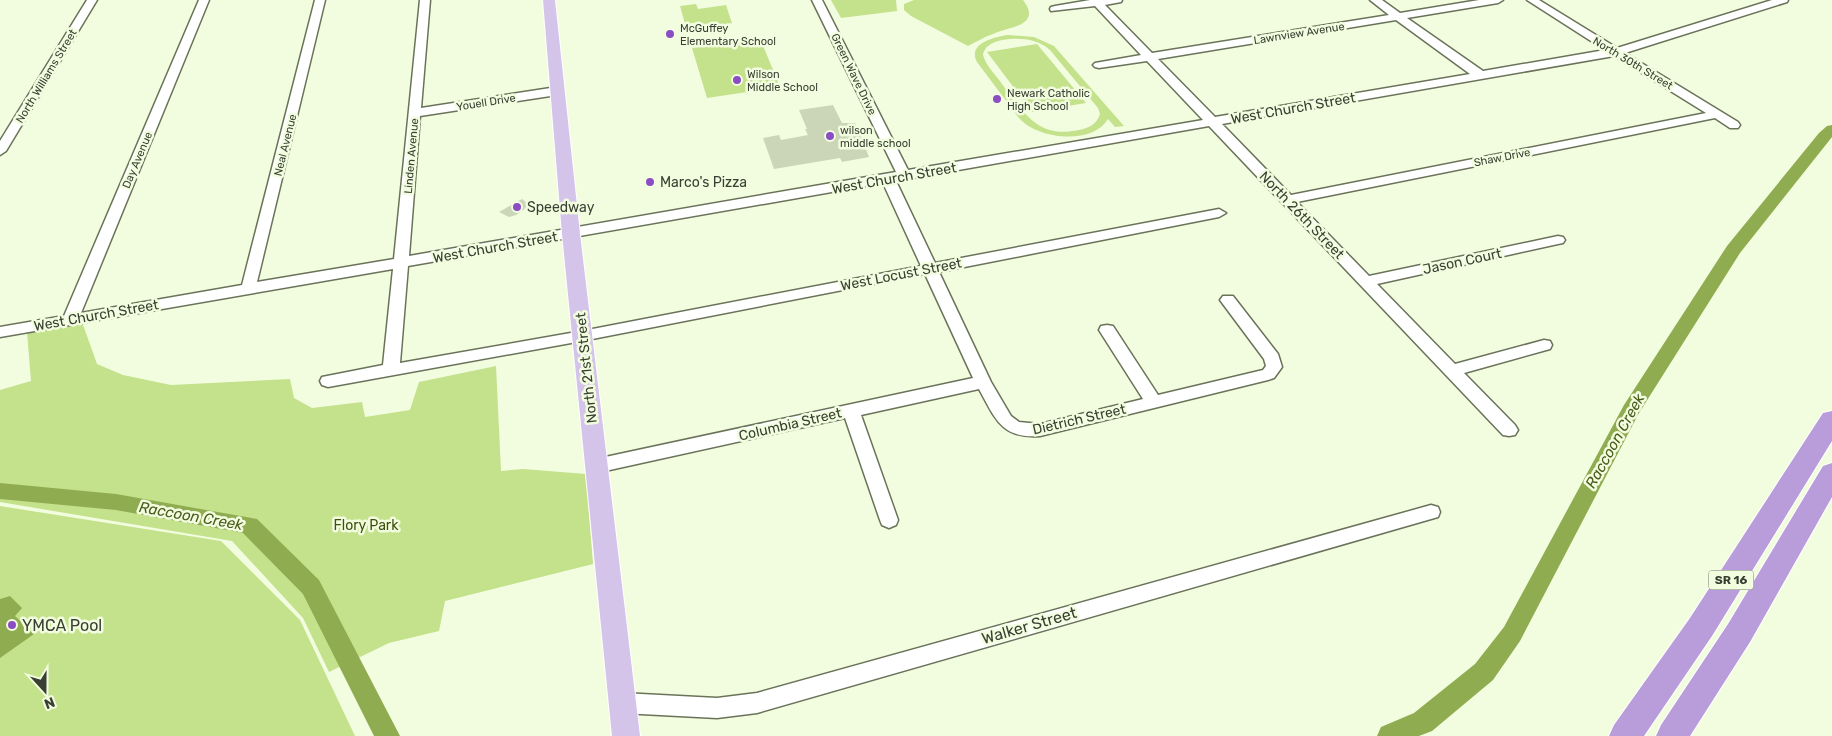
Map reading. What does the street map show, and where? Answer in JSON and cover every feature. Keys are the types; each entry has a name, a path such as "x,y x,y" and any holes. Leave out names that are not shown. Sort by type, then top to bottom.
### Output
{"highway":[{"name":"SR 16","path":"1626,736 1701,628 1832,420"},
{"name":"SR 16","path":"1672,736 1739,633 1832,473"}],"main road":[{"name":"North 21st Street","path":"548,0 571,234 626,736"}],"street":[{"name":"North Williams Street","path":"0,151 92,0"},
{"name":"Day Avenue","path":"70,320 204,0"},
{"name":"Neal Avenue","path":"248,289 320,0"},
{"name":"Linden Avenue","path":"391,370 425,0"},
{"name":"Green Wave Drive","path":"817,0 896,177"},
{"path":"1055,9 1096,1 1117,0"},
{"path":"1375,0 1480,75"},
{"name":"Lawnview Avenue","path":"1099,65 1498,0"},
{"name":"North 30th Street","path":"1532,0 1734,125"},
{"name":"West Church Street","path":"0,332 1615,52 1783,0"},
{"name":"North 26th Street","path":"1096,1 1509,430"},
{"name":"Youell Drive","path":"415,113 557,91"},
{"name":"Shaw Drive","path":"1286,200 1718,114"},
{"name":"Dietrich Street","path":"896,177 931,268 983,382 1008,424 1026,430 1052,428 1153,401 1262,376 1273,370 1275,364 1272,358 1228,300"},
{"name":"West Locust Street","path":"328,381 582,336 1219,213"},
{"name":"Jason Court","path":"1367,281 1558,240"},
{"path":"1107,330 1153,401"},
{"path":"1452,371 1544,345"},
{"name":"Columbia Street","path":"596,466 677,450 983,382"},
{"path":"851,410 889,520"},
{"name":"Walker Street","path":"622,703 716,708 757,703 1431,512"}],"green space":[{"path":"831,0 896,0 897,11 841,18"},
{"path":"914,0 1023,0 1029,15 1021,24 990,35 968,46 911,16 904,10 904,4"},
{"path":"696,4 698,9 726,5 732,23 703,27 701,22 685,24 680,6"},
{"path":"1008,35 1034,37 1054,46 1124,126 1115,127 1108,119 1100,128 1090,133 1078,136 1064,136 1051,135 1027,125 1019,118 977,62 975,55 976,50 984,42","holes":["1026,39 1036,42 1050,50 1098,108 1100,114 1095,123 1079,130 1053,131 1042,127 1025,114 989,67 983,55 984,51 993,43 1001,40"]},
{"path":"760,38 780,87 707,98 692,48"},
{"path":"1037,44 1086,103 1032,112 987,52"},
{"name":"Flory Park","path":"82,322 97,364 123,375 171,385 290,379 294,398 312,408 362,402 365,417 410,410 419,382 496,366 501,471 523,469 586,474 593,564 445,601 439,631 389,643 329,672 303,618 232,541 0,502 0,390 31,381 27,332"},
{"path":"0,506 221,541 300,620 355,736 0,736"}],"shaded area":[{"name":"YMCA Pool","path":"10,596 22,608 15,616 34,634 0,658 0,599"}],"building":[{"name":"wilson middle school","path":"833,105 842,123 855,123 869,157 842,162 840,158 774,169 763,138 779,135 781,140 808,135 799,110"},
{"name":"Speedway","path":"522,199 530,205 516,215 509,217 499,212"}],"waterway":[{"name":"Raccoon Creek","path":"1390,736 1423,722 1484,672 1512,634 1631,410 1733,250 1824,136 1832,129"},
{"name":"Raccoon Creek","path":"0,491 116,502 249,525 311,587 387,736"}],"place":[{"name":"McGuffey Elementary School","path":"670,34"},
{"name":"Wilson Middle School","path":"737,80"},
{"name":"Newark Catholic High School","path":"997,99"},
{"name":"wilson middle school","path":"830,136"},
{"name":"Marco's Pizza","path":"650,182"},
{"name":"Speedway","path":"517,207"},
{"name":"YMCA Pool","path":"12,625"}]}
